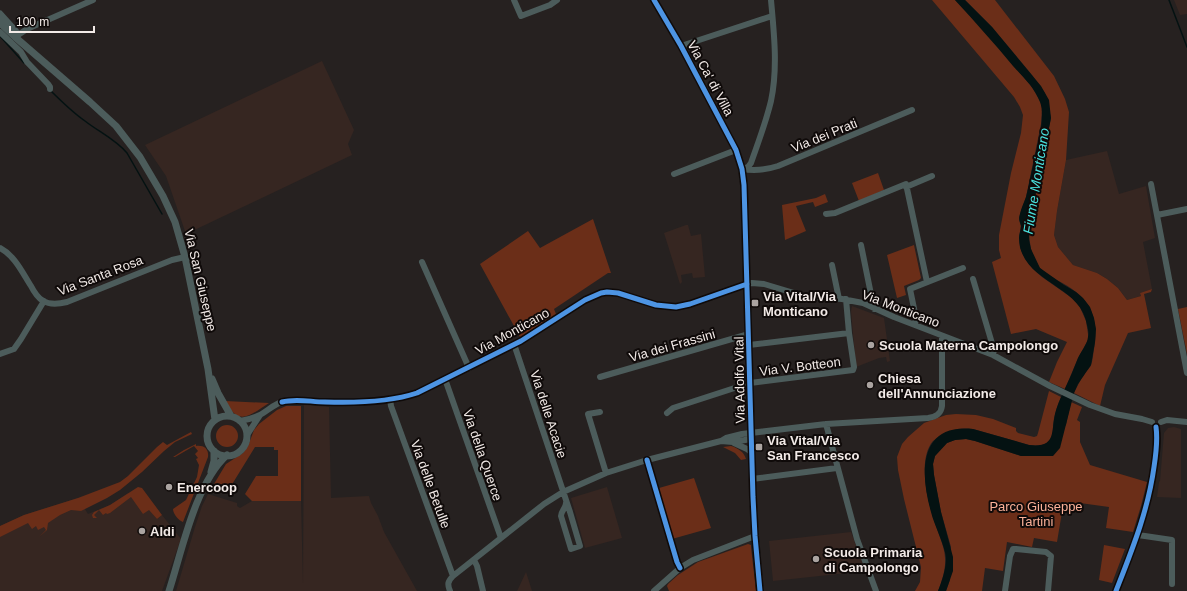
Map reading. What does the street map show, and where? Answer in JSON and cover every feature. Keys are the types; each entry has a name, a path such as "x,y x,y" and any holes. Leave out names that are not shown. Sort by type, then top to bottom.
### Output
{"street":[{"path":"16,35 93,0"},
{"path":"514,0 522,16 550,5 557,0"},
{"name":"Via Ca' di Villa","path":"654,0 681,46 736,150 742,169"},
{"path":"742,169 748,167 751,163 764,124 773,89 774,54 771,0"},
{"name":"Via San Giuseppe","path":"0,14 16,35"},
{"path":"681,46 772,16"},
{"name":"Via San Giuseppe","path":"0,23 16,35 104,115 128,141 151,173 175,222 186,257 208,369 214,420"},
{"path":"0,32 21,52 27,62 50,86 50,89"},
{"name":"Via dei Prati","path":"742,169 760,170 778,166 912,110"},
{"path":"674,174 736,150"},
{"name":"Via Adolfo Vital","path":"742,169 744,185 749,334 752,479 760,591"},
{"path":"826,214 835,213 906,184 906,186 932,176"},
{"path":"1151,184 1187,373"},
{"path":"906,186 927,282"},
{"path":"1158,215 1187,209"},
{"path":"861,244 874,308"},
{"name":"Via Santa Rosa","path":"0,248 13,258 37,296 44,301 59,304 172,260 186,257"},
{"path":"422,262 469,368"},
{"path":"832,265 839,299"},
{"path":"915,325 916,318 910,289 963,268"},
{"path":"973,279 994,350 993,355"},
{"name":"Via Monticano","path":"240,420 249,419 260,415 275,405 286,401 340,402 390,399 401,398 417,393 514,344 586,300 601,293 618,292 656,305 676,306 690,304 752,283 764,284 804,296 846,299 863,303 942,336 993,355 1050,386 1108,412 1142,419 1156,424 1167,420 1187,422"},
{"path":"749,345 849,333 846,299"},
{"path":"0,354 14,349 44,301"},
{"name":"Via V. Botteon","path":"667,413 673,408 750,384 853,370 854,367 849,333"},
{"name":"Via dei Frassini","path":"600,377 749,334"},
{"path":"733,442 751,436 826,424 937,416 941,412 942,406 942,336"},
{"name":"Via delle Acacie","path":"514,344 563,492 580,546 571,549 561,516 566,503"},
{"name":"Via San Giuseppe","path":"208,369 224,406 231,416"},
{"name":"Via della Querce","path":"445,379 501,538"},
{"path":"212,399 218,400 224,406"},
{"name":"Via delle Betulle","path":"390,399 391,406 451,578 448,587 450,591"},
{"path":"600,412 588,414 606,473"},
{"name":"Via Monticano","path":"247,435 260,415"},
{"path":"222,416 231,416 240,420 245,428 247,435 246,442 238,452 232,455 222,455 214,451 210,446 207,434 214,420 222,416"},
{"path":"826,424 857,539 876,591"},
{"path":"1116,591 1146,511 1156,459 1156,424"},
{"path":"451,578 544,504 563,492 606,473 648,460 742,434 751,436"},
{"path":"721,441 733,442 752,453"},
{"path":"210,477 214,461 214,451"},
{"path":"169,591 197,501 210,477 227,455"},
{"path":"648,460 680,568"},
{"path":"752,479 837,468"},
{"path":"1138,535 1172,540 1172,584"},
{"path":"654,591 689,562 755,536"},
{"path":"1005,591 1010,556 1013,549 1016,549 1046,552 1051,556 1048,591"},
{"path":"474,560 484,591"}],"shaded area":[{"path":"1174,0 1187,0 1187,14 1180,15"},
{"path":"322,61 354,130 348,144 352,155 186,234 166,176 145,145"},
{"path":"1107,151 1119,194 1146,186 1155,238 1143,242 1152,289 1140,293 1141,296 1127,300 1118,288 1107,279 1097,273 1073,265 1058,247 1054,235 1066,160"},
{"path":"688,225 691,236 701,234 705,277 693,278 692,273 681,275 682,282 680,284 664,233"},
{"name":"Scuola Materna Campolongo","path":"852,306 884,318 890,361 887,362 886,357 879,358 856,367 851,311"},
{"path":"304,405 329,407 331,498 369,496 384,532 417,591 176,591 195,527 208,494 237,503 237,506 240,508 252,501 301,501 303,584"},
{"path":"1174,427 1181,429 1181,498 1157,497 1160,481 1164,433 1168,428"},
{"path":"607,487 622,538 585,548 571,498"},
{"path":"128,493 149,509 157,519 162,515 181,539 162,591 0,591 0,526 24,515 78,498 88,514 110,505"},
{"name":"Scuola Primaria di Campolongo","path":"851,532 866,571 773,581 769,541"},
{"path":"526,572 532,591 517,591 519,587"}],"green space":[{"path":"932,0 955,0 987,34 1032,87 1041,103 1041,124 1026,197 1020,214 1019,220 1021,226 1019,237 1020,248 1025,259 1042,277 1072,298 1079,305 1086,321 1088,340 1078,358 1065,389 1049,382 1067,342 1036,329 1011,334 992,262 1001,258 999,250 999,235 1011,173 1021,133 1023,115 1014,97"},
{"path":"965,0 995,0 1054,76 1065,99 1069,112 1066,160 1054,235 1058,247 1073,265 1097,273 1107,279 1118,288 1127,300 1141,296 1140,293 1152,289 1151,292 1144,294 1151,328 1128,333 1105,385 1100,406 1074,393 1092,361 1096,333 1094,318 1091,311 1076,292 1048,275 1040,268 1034,260 1030,243 1029,227 1051,118 1045,93 992,27"},
{"path":"878,173 884,190 859,201 852,183"},
{"path":"825,194 828,202 815,207 813,202 796,206 806,231 785,240 782,205 816,198"},
{"path":"593,219 611,273 608,273 554,309 556,314 520,337 480,264 528,231 540,248"},
{"path":"914,245 921,278 904,286 906,295 897,298 887,255"},
{"path":"1187,307 1187,354 1178,309"},
{"path":"1049,391 1061,397 1053,421 1052,437 1046,443 1029,445 973,429 953,430 933,441 925,460 926,484 931,509 944,551 945,566 938,591 915,591 920,582 921,567 898,470 897,457 902,444 924,423 946,415 956,414 976,415 993,419 1016,428 1018,433 1034,437 1037,436"},
{"path":"225,401 269,403 256,412 245,417 235,414"},
{"name":"Parco Giuseppe Tartini","path":"1071,402 1082,407 1077,420 1080,422 1080,442 1090,465 1147,482 1133,532 1106,528 1109,507 1080,503 1079,508 1063,506 1057,542 1034,538 1032,547 1007,542 1003,571 985,568 982,591 946,591 950,580 951,547 941,512 934,475 933,464 935,456 947,443 955,440 966,439 1021,456 1041,456 1066,425"},
{"path":"286,406 301,406 301,501 252,501 245,494 256,476 278,476 278,450 274,450 274,447 255,447 231,486 234,488 232,490 214,484 226,464 243,453 248,446 254,430 259,424 277,410"},
{"path":"227,425 235,428 238,436 235,444 227,447 219,444 216,436 219,428"},
{"path":"191,432 192,434 175,442 120,490 81,511 71,510 60,515 48,523 47,530 39,537 46,530 44,527 38,530 36,526 32,529 28,523 0,537 0,526 24,515 78,498 120,482 163,442 167,445"},
{"path":"196,444 196,446 201,446 207,450 208,457 183,522 176,517 173,509 186,500 197,477 199,465 196,459 198,458 195,454 198,451 194,446 173,457"},
{"path":"731,446 744,454 746,459 741,460 735,453 723,447"},
{"path":"694,478 711,528 672,539 659,488"},
{"path":"138,487 142,488 162,515 157,519 149,510 143,514 131,497 110,513 103,515 99,510 94,515 97,518 93,518 92,515 94,512 110,505"},
{"path":"748,544 751,545 756,591 669,591 667,586 668,584 678,575 698,562"},
{"path":"1104,545 1125,549 1112,583 1099,580"}],"water":[{"name":"Fiume Monticano","path":"955,0 965,0 992,27 1041,86 1049,100 1051,118 1029,227 1029,240 1031,249 1040,268 1076,292 1090,307 1096,329 1091,365 1078,384 1074,393 1060,448 1053,456 1021,456 966,439 955,440 947,443 935,456 933,464 934,475 941,512 953,557 953,571 946,591 938,591 944,575 946,558 944,547 934,523 927,497 925,482 927,454 933,443 942,434 955,429 973,429 1029,445 1038,445 1048,442 1051,438 1058,403 1086,343 1088,334 1087,325 1082,311 1074,300 1029,265 1022,253 1019,238 1021,226 1019,217 1026,197 1042,123 1042,108 1040,102 1028,83"}],"waterway":[{"path":"1169,0 1187,47"},
{"path":"0,36 24,63"},
{"path":"50,90 76,114 112,140 127,153 162,214"}],"cycle path":[{"path":"654,0 681,46 736,150 742,169 744,185 753,497 760,591"},
{"path":"282,402 298,400 320,402 360,402 395,398 417,393 521,341 585,300 601,293 618,293 656,305 676,307 690,304 747,284"},
{"path":"1116,591 1139,530 1148,499 1156,452 1156,427"},
{"path":"647,460 680,568"}],"place":[{"name":"Via Vital/Via Monticano","path":"755,303"},
{"name":"Scuola Materna Campolongo","path":"871,345"},
{"name":"Chiesa dell'Annunciazione","path":"870,385"},
{"name":"Via Vital/Via San Francesco","path":"759,447"},
{"name":"Enercoop","path":"169,487"},
{"name":"Aldi","path":"142,531"},
{"name":"Scuola Primaria di Campolongo","path":"816,559"}]}
